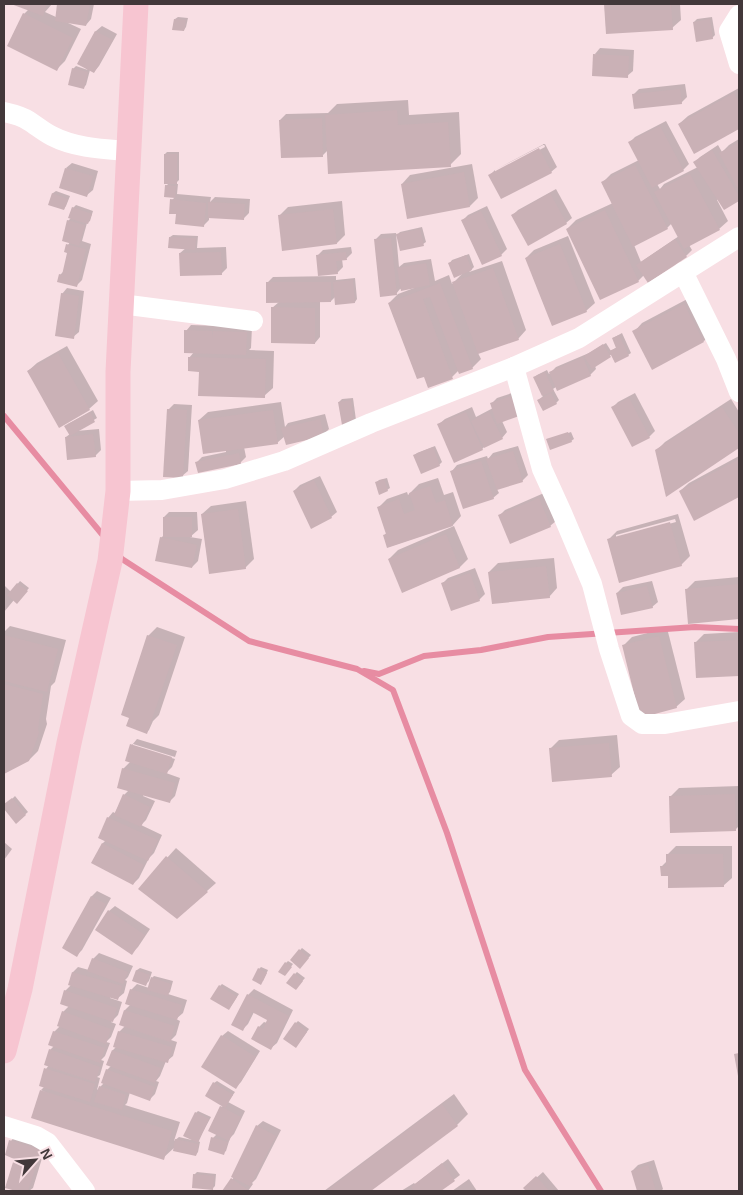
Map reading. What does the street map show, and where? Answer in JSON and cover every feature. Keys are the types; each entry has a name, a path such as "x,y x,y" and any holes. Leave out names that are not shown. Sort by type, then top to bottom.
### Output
{"main road":[{"path":"4,1048 20,989 69,743 110,561 118,491 118,372 136,4"}],"street":[{"path":"739,15 729,31 739,64"},
{"path":"4,112 20,116 53,137 71,143 93,148 128,151"},
{"path":"118,491 162,490 198,484 225,479 284,461 514,367 578,338 739,237"},
{"path":"683,272 726,359 739,392"},
{"path":"121,304 252,321"},
{"path":"514,367 542,470 592,584 609,649 631,716 642,724 665,724 739,711"},
{"path":"4,1126 36,1136 48,1143 84,1191"}],"building":[{"path":"11,4 47,4 43,16"},
{"path":"57,4 90,4 86,26 55,21"},
{"path":"604,4 671,4 673,30 606,34"},
{"path":"23,13 73,38 57,71 7,46"},
{"path":"174,19 186,20 184,31 172,30"},
{"path":"710,19 713,39 696,42 693,22"},
{"path":"95,31 113,40 94,73 77,64"},
{"path":"593,54 629,56 628,78 592,76"},
{"path":"72,68 88,72 84,89 68,85"},
{"path":"680,89 682,104 634,109 632,94"},
{"path":"734,93 739,103 739,129 694,154 678,124"},
{"path":"397,110 398,125 448,122 451,167 328,174 325,115"},
{"path":"322,118 323,157 281,158 279,120"},
{"path":"660,126 684,171 652,188 628,142"},
{"path":"739,142 739,191 719,153"},
{"path":"539,148 552,173 501,199 488,175"},
{"path":"712,150 739,196 739,201 724,210 693,162"},
{"path":"164,154 177,154 177,184 164,184"},
{"path":"635,165 668,229 633,247 601,182"},
{"path":"65,168 93,176 87,197 59,188"},
{"path":"464,172 470,207 407,219 401,184"},
{"path":"690,174 720,230 684,249 654,192"},
{"path":"165,185 176,186 175,198 164,197"},
{"path":"52,193 68,199 64,210 48,205"},
{"path":"550,193 567,224 528,246 511,215"},
{"path":"170,199 206,203 204,227 175,224 176,214 169,214"},
{"path":"208,202 245,204 244,220 208,218"},
{"path":"72,207 92,214 88,224 68,218"},
{"path":"333,209 337,244 282,251 278,215"},
{"path":"605,210 639,282 600,300 566,229"},
{"path":"481,211 502,256 482,265 461,220"},
{"path":"67,220 85,225 79,246 62,241"},
{"path":"420,229 424,246 400,251 396,234"},
{"path":"169,237 196,238 195,250 168,248"},
{"path":"391,238 397,295 380,297 374,239"},
{"path":"675,239 687,257 648,283 636,265"},
{"path":"66,244 86,249 77,287 57,282 59,274 62,275 67,253 64,252"},
{"path":"560,244 587,312 552,326 525,258"},
{"path":"221,252 222,275 180,276 179,253"},
{"path":"346,252 347,260 336,261 338,274 318,276 316,255"},
{"path":"466,255 472,270 454,278 448,263"},
{"path":"426,263 430,285 401,291 397,268"},
{"path":"493,268 519,340 478,354 452,282"},
{"path":"353,280 355,303 335,305 333,282"},
{"path":"266,282 331,282 331,302 266,303"},
{"path":"440,283 473,369 459,374 430,297 423,299 453,379 428,388 424,377 417,379 388,303"},
{"path":"61,293 79,296 74,339 55,336"},
{"path":"684,304 704,342 652,370 632,331"},
{"path":"271,307 315,308 315,344 271,343"},
{"path":"184,330 212,331 212,338 213,331 247,332 246,355 184,353"},
{"path":"619,335 629,356 615,363 609,351 616,348 612,338"},
{"path":"603,344 611,357 592,369 584,356"},
{"path":"58,353 90,410 59,428 27,371"},
{"path":"188,357 266,359 265,398 198,396 199,372 188,371"},
{"path":"583,357 591,376 557,391 549,372"},
{"path":"545,372 554,391 542,396 533,377"},
{"path":"551,393 557,404 543,411 537,400"},
{"path":"515,395 522,415 497,424 490,403"},
{"path":"629,398 650,438 632,447 611,407"},
{"path":"351,400 354,423 342,425 338,402"},
{"path":"722,407 739,433 739,448 666,497 655,450"},
{"path":"167,409 187,410 183,478 163,477"},
{"path":"273,410 278,444 203,454 198,420"},
{"path":"90,412 95,422 70,436 64,426"},
{"path":"466,412 483,450 454,463 437,424"},
{"path":"489,412 503,439 484,448 471,421"},
{"path":"320,419 324,436 286,445 281,428"},
{"path":"568,432 572,442 550,450 546,439"},
{"path":"93,434 96,457 67,460 65,437"},
{"path":"433,447 440,466 421,474 413,455"},
{"path":"513,451 523,482 497,490 486,459"},
{"path":"239,453 241,464 198,473 195,462"},
{"path":"739,459 739,497 694,521 679,491"},
{"path":"481,461 494,499 463,509 450,471"},
{"path":"384,479 388,491 379,495 375,482"},
{"path":"314,480 332,518 311,529 293,491"},
{"path":"430,486 436,503 445,500 453,526 387,548 383,535 386,534 377,507 399,499 404,514 415,510 409,493"},
{"path":"539,498 551,527 510,544 498,515"},
{"path":"238,509 246,569 209,574 201,514"},
{"path":"163,517 192,517 192,537 163,537"},
{"path":"670,522 682,566 619,583 607,539"},
{"path":"446,534 460,568 402,593 388,559"},
{"path":"160,537 197,545 192,568 155,561"},
{"path":"546,566 550,598 492,604 488,572"},
{"path":"470,573 480,601 451,611 441,583"},
{"path":"17,583 28,591 17,604 7,595"},
{"path":"739,584 739,619 688,624 685,589"},
{"path":"647,586 653,608 621,615 616,593"},
{"path":"4,635 58,649 47,692 4,681"},
{"path":"147,635 177,645 147,734 126,726 129,718 121,715"},
{"path":"659,636 677,708 640,718 622,645"},
{"path":"739,640 739,676 696,678 694,642"},
{"path":"4,684 43,694 39,733 29,761 4,774"},
{"path":"609,743 612,777 552,782 549,748"},
{"path":"130,744 172,757 167,774 125,761"},
{"path":"122,768 175,783 170,803 117,788"},
{"path":"123,794 150,807 141,827 114,815"},
{"path":"735,794 736,831 670,833 669,796"},
{"path":"12,798 26,815 16,824 4,809 4,804"},
{"path":"107,817 158,840 148,861 98,838"},
{"path":"102,843 144,865 133,885 91,863"},
{"path":"666,854 723,854 724,887 668,888 668,876 661,876 660,866 666,866"},
{"path":"166,856 208,892 177,919 138,889"},
{"path":"91,896 106,904 77,957 62,948"},
{"path":"108,910 145,935 132,955 95,930"},
{"path":"299,949 309,958 300,969 290,960"},
{"path":"92,958 128,972 123,984 87,971"},
{"path":"285,962 292,967 285,976 278,972"},
{"path":"258,968 267,973 261,985 252,980"},
{"path":"136,970 150,975 146,986 132,981"},
{"path":"72,972 122,986 118,1000 68,985"},
{"path":"294,973 303,981 296,990 286,983"},
{"path":"151,977 171,984 168,996 147,990"},
{"path":"219,985 237,997 229,1010 210,999"},
{"path":"130,989 182,1005 177,1020 125,1004"},
{"path":"64,990 117,1008 113,1022 60,1004"},
{"path":"247,994 289,1016 271,1050 251,1039 258,1026 263,1029 267,1020 252,1012 243,1031 231,1025"},
{"path":"124,1010 175,1026 170,1042 119,1025"},
{"path":"62,1011 111,1029 106,1044 57,1026"},
{"path":"295,1022 307,1032 296,1048 283,1039"},
{"path":"53,1031 105,1048 100,1063 48,1045"},
{"path":"118,1031 172,1047 168,1063 113,1047"},
{"path":"221,1035 256,1057 236,1089 201,1067"},
{"path":"49,1049 100,1067 95,1082 44,1065"},
{"path":"112,1050 161,1068 155,1083 106,1065"},
{"path":"739,1053 739,1076 738,1076 734,1054"},
{"path":"44,1068 95,1084 90,1102 39,1086"},
{"path":"106,1069 155,1087 150,1101 101,1083"},
{"path":"213,1082 233,1095 225,1108 205,1096"},
{"path":"99,1086 126,1095 122,1110 94,1102"},
{"path":"40,1090 172,1131 164,1160 31,1118"},
{"path":"442,1104 458,1126 371,1191 326,1191"},
{"path":"220,1106 241,1117 229,1141 208,1131"},
{"path":"195,1112 209,1119 198,1143 183,1136"},
{"path":"256,1125 276,1136 250,1186 231,1177"},
{"path":"211,1137 228,1142 224,1155 208,1150"},
{"path":"175,1139 199,1144 196,1156 173,1151"},
{"path":"9,1140 41,1150 28,1191 16,1191 5,1188 14,1159 5,1155"},
{"path":"442,1163 455,1181 441,1191 414,1191 411,1187"},
{"path":"648,1165 656,1191 637,1191 631,1171"},
{"path":"193,1174 214,1176 213,1190 192,1188"},
{"path":"536,1176 549,1191 526,1191 523,1188"},
{"path":"231,1178 248,1190 222,1191"}],"waterway":[{"path":"4,416 106,539"},
{"path":"118,554 122,559 249,641 357,669 393,690 447,833 525,1070 601,1191"},
{"path":"364,671 379,674 424,656 481,650 548,637 695,627 739,629"}]}
